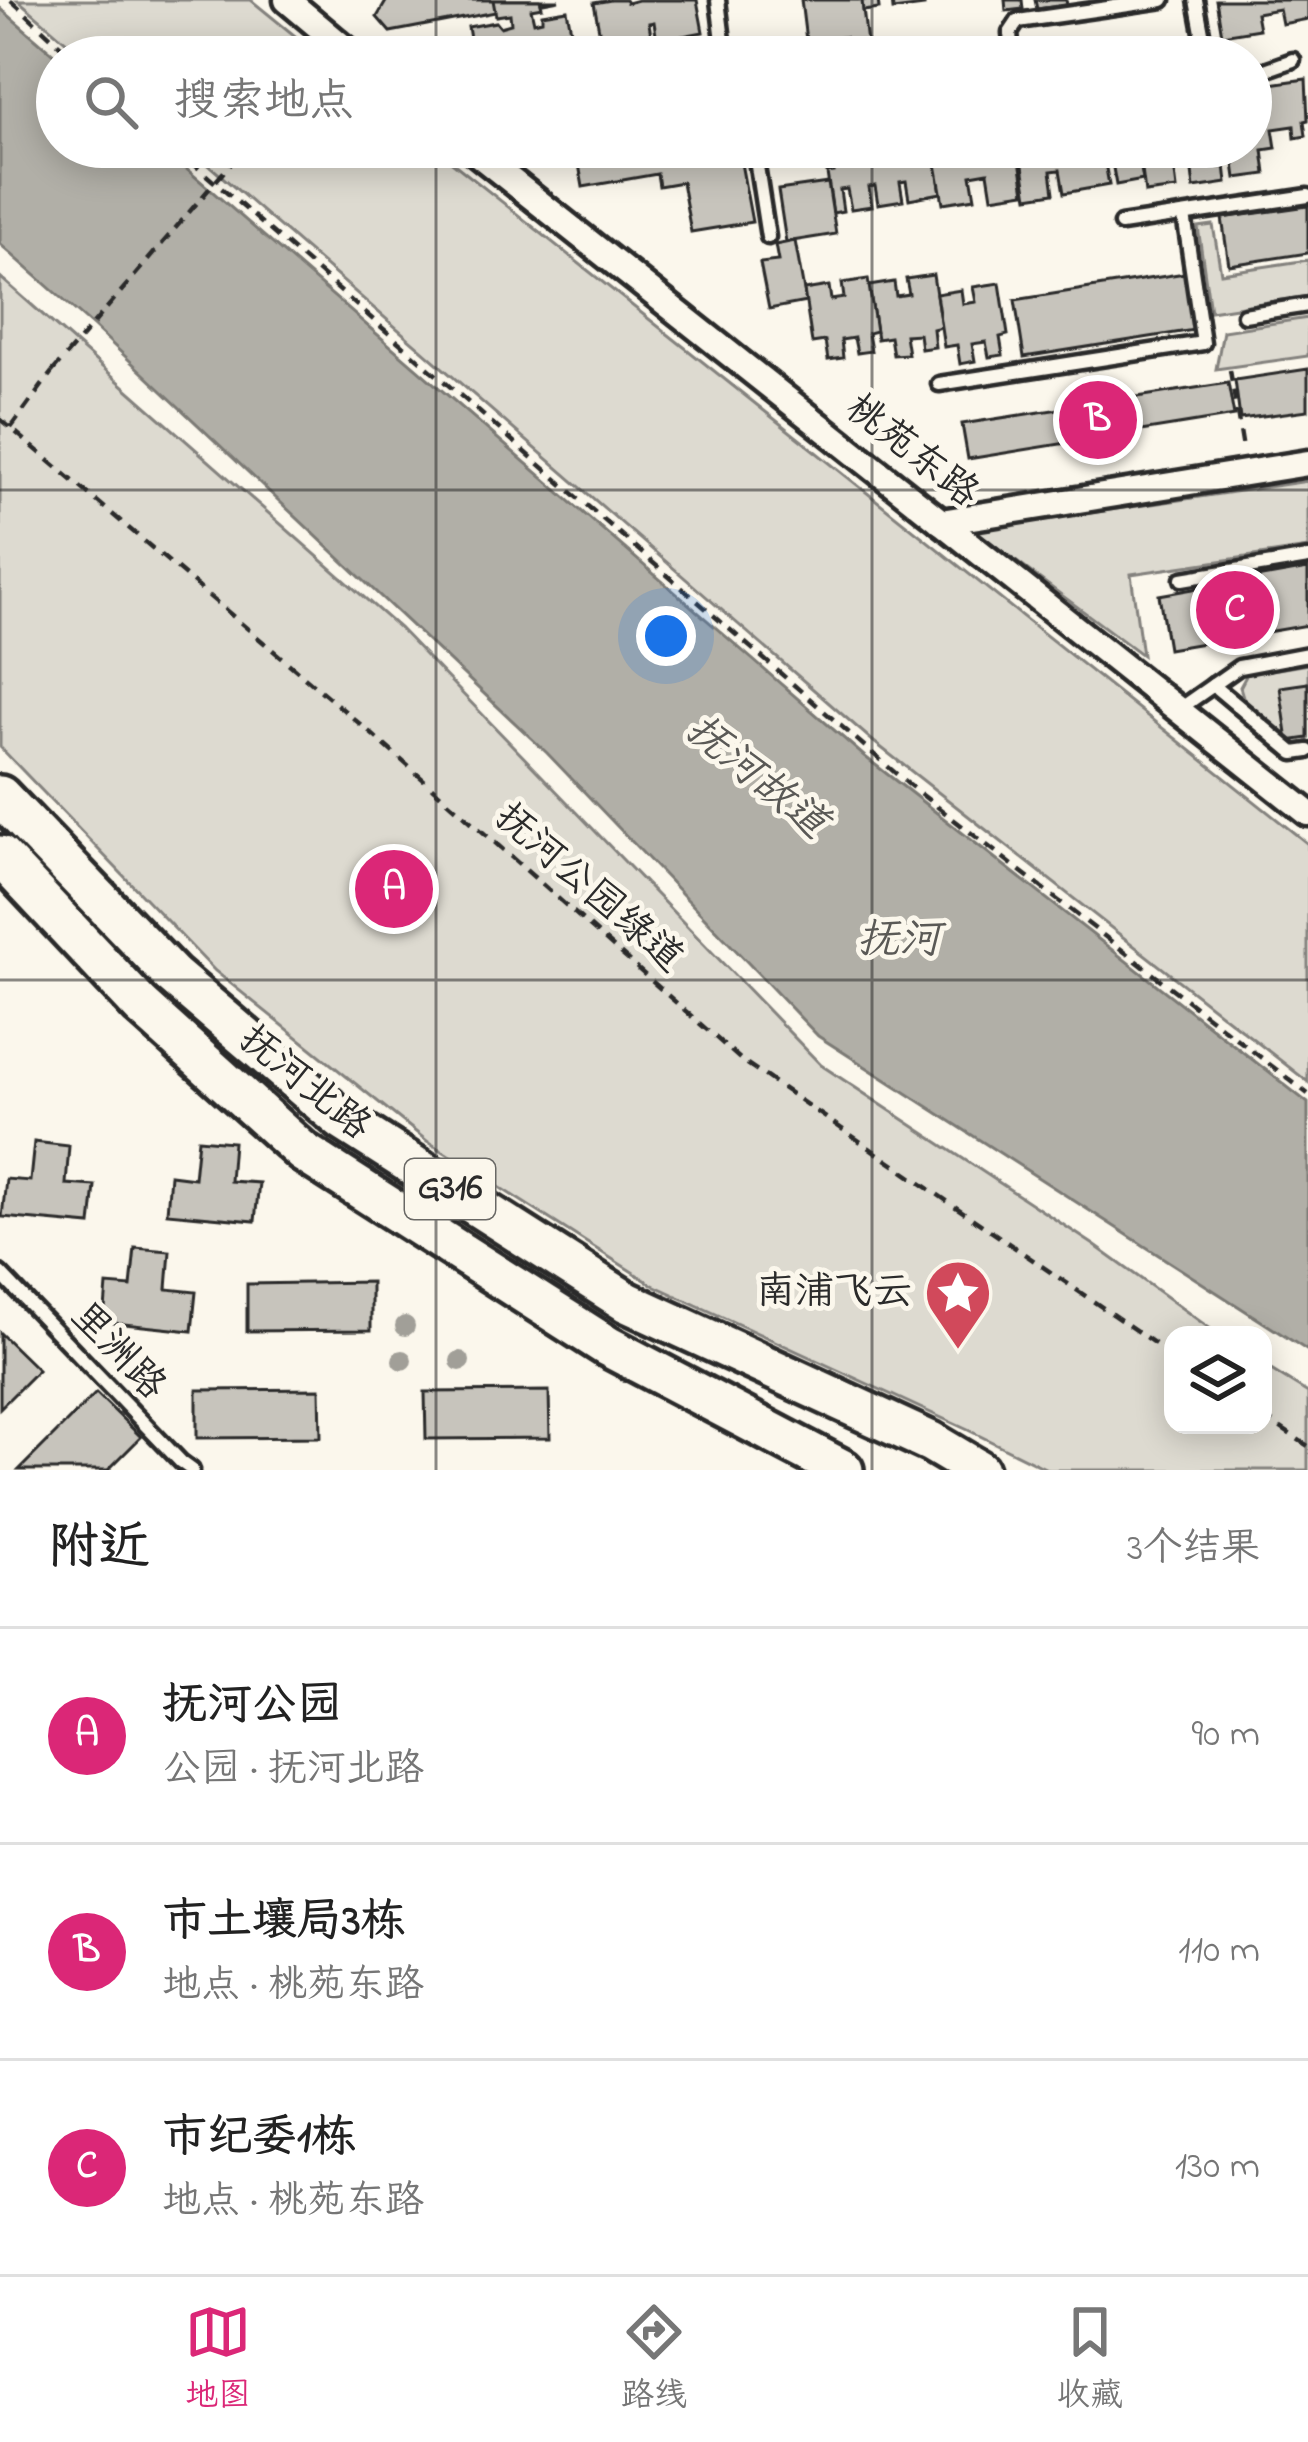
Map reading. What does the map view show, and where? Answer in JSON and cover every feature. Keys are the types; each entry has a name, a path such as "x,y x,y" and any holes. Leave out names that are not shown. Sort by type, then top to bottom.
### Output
{"main road":[{"name":"抚河北路","path":"0,796 172,975 342,1120 627,1302 931,1442 979,1470"},
{"name":"抚河北路","path":"0,856 141,1006 303,1152 607,1346 843,1470"}],"street":[{"path":"286,0 330,36"},
{"name":"桃苑东路","path":"495,168 1308,813"},
{"path":"941,522 1308,463"}],"lane":[{"path":"718,0 722,36"},
{"path":"1010,36 1018,21 1163,0"},
{"path":"1196,0 1203,36"},
{"path":"1272,68 1293,60"},
{"path":"757,168 768,237"},
{"path":"1121,224 1308,196"},
{"path":"939,384 1203,344 1184,215"},
{"path":"1244,315 1308,305"},
{"path":"1182,579 1308,558"},
{"path":"1178,710 1239,667 1308,654"},
{"path":"1213,685 1294,753 1308,751"},
{"name":"里洲路","path":"0,1273 192,1470"}],"path":[{"path":"11,0 50,36"},
{"path":"198,168 908,784 1308,1094"},
{"path":"11,428 52,372 227,168"},
{"path":"1230,370 1247,472"},
{"name":"抚河公园绿道","path":"0,419 373,735 740,1059 1164,1350"},
{"path":"1272,1422 1308,1446"}],"shaded area":[{"path":"18,0 251,0 295,36 60,36"},
{"path":"212,168 459,168 1308,844 1308,1082 874,742"},
{"path":"1213,225 1221,273 1308,260 1308,296 1210,311 1198,227"},
{"path":"0,277 399,628 821,1065 1094,1245 1206,1326 1164,1326 1164,1434 1272,1434 1272,1371 1308,1393 1308,1470 1049,1470 653,1285 427,1141 215,971 0,747"},
{"path":"1308,318 1308,356 1216,369 1223,331"},
{"path":"1308,481 1308,548 1131,574 1142,655 974,530"},
{"path":"1308,664 1308,745 1295,747 1244,700 1240,687 1247,674"}],"water":[{"name":"抚河","path":"0,8 36,39 36,168 185,168 864,756 1308,1103 1308,1351 818,1036 547,753 0,244"}],"building":[{"path":"387,0 559,0 390,32 377,17"},
{"path":"493,0 540,0 542,7 531,9 534,22 542,20 542,14 567,10 572,36 470,36 468,27 511,24 510,14 496,16"},
{"path":"697,0 703,32 656,36 654,22 649,23 651,36 600,36 594,3"},
{"path":"801,0 862,0 866,36 805,36"},
{"path":"862,0 878,0 879,9 863,11"},
{"path":"892,0 923,0 924,6 893,10"},
{"path":"1005,0 1022,0 1023,9 1006,11"},
{"path":"1035,0 1066,0 1067,5 1037,9"},
{"path":"1216,0 1308,0 1308,19 1282,24 1279,9 1256,13 1259,29 1222,35"},
{"path":"1306,79 1308,120 1304,121 1306,136 1295,138 1294,126 1273,129 1276,148 1272,149 1272,84"},
{"path":"580,168 742,168 752,222 691,232 682,182 659,186 657,174 583,187"},
{"path":"833,168 937,168 941,193 909,199 906,181 900,182 903,200 878,204 875,186 869,187 872,206 851,209 847,189 840,190 843,211 833,213 827,173"},
{"path":"937,168 1021,168 1025,192 992,197 988,172 971,175 975,198 943,203"},
{"path":"1023,168 1106,168 1109,185 1064,193 1060,170 1051,171 1054,193 1028,197"},
{"path":"1113,168 1141,168 1143,180 1116,185"},
{"path":"1142,168 1174,168 1177,189 1145,193"},
{"path":"1192,168 1225,168 1227,183 1194,188"},
{"path":"1235,168 1265,168 1266,174 1236,178"},
{"path":"828,183 836,234 786,242 778,190"},
{"path":"1308,206 1308,253 1229,265 1222,218"},
{"path":"795,241 806,302 769,309 760,263 778,261 775,245"},
{"path":"1185,273 1194,330 1024,357 1015,300"},
{"path":"933,275 941,327 933,329 935,347 921,349 919,334 905,335 908,354 893,355 890,337 877,339 869,286 894,282 896,296 909,294 906,279"},
{"path":"868,279 876,331 868,333 871,351 857,353 854,338 841,340 843,358 828,360 825,341 812,343 804,290 829,286 831,300 844,298 842,283"},
{"path":"1000,283 1008,335 1000,337 1003,355 989,357 986,342 972,344 975,361 960,364 957,345 944,347 936,294 961,290 963,304 976,302 973,287"},
{"path":"1308,369 1308,410 1240,419 1235,380"},
{"path":"1228,383 1234,416 968,459 962,424"},
{"path":"1308,569 1308,625 1168,649 1159,595"},
{"path":"1308,683 1308,738 1288,741 1280,687"},
{"path":"198,1139 233,1142 230,1181 259,1183 255,1221 167,1213 170,1175 194,1178"},
{"path":"34,1142 69,1146 66,1184 95,1186 91,1225 2,1217 6,1179 30,1181"},
{"path":"135,1248 170,1251 167,1289 196,1292 192,1331 104,1322 107,1285 131,1287"},
{"path":"371,1282 371,1330 247,1331 247,1284"},
{"path":"0,1333 38,1370 0,1408"},
{"path":"320,1389 321,1437 197,1438 197,1390"},
{"path":"549,1391 550,1438 426,1439 425,1392"},
{"path":"96,1393 141,1437 108,1470 19,1470"}],"place":[{"name":"市土壤局3栋","path":"1098,420"},
{"name":"市纪委1栋","path":"1235,610"},
{"name":"抚河公园","path":"394,889"},
{"name":"南浦飞云","path":"958,1352"}],"water label":[{"name":"抚河故道","path":"756,778"}]}
